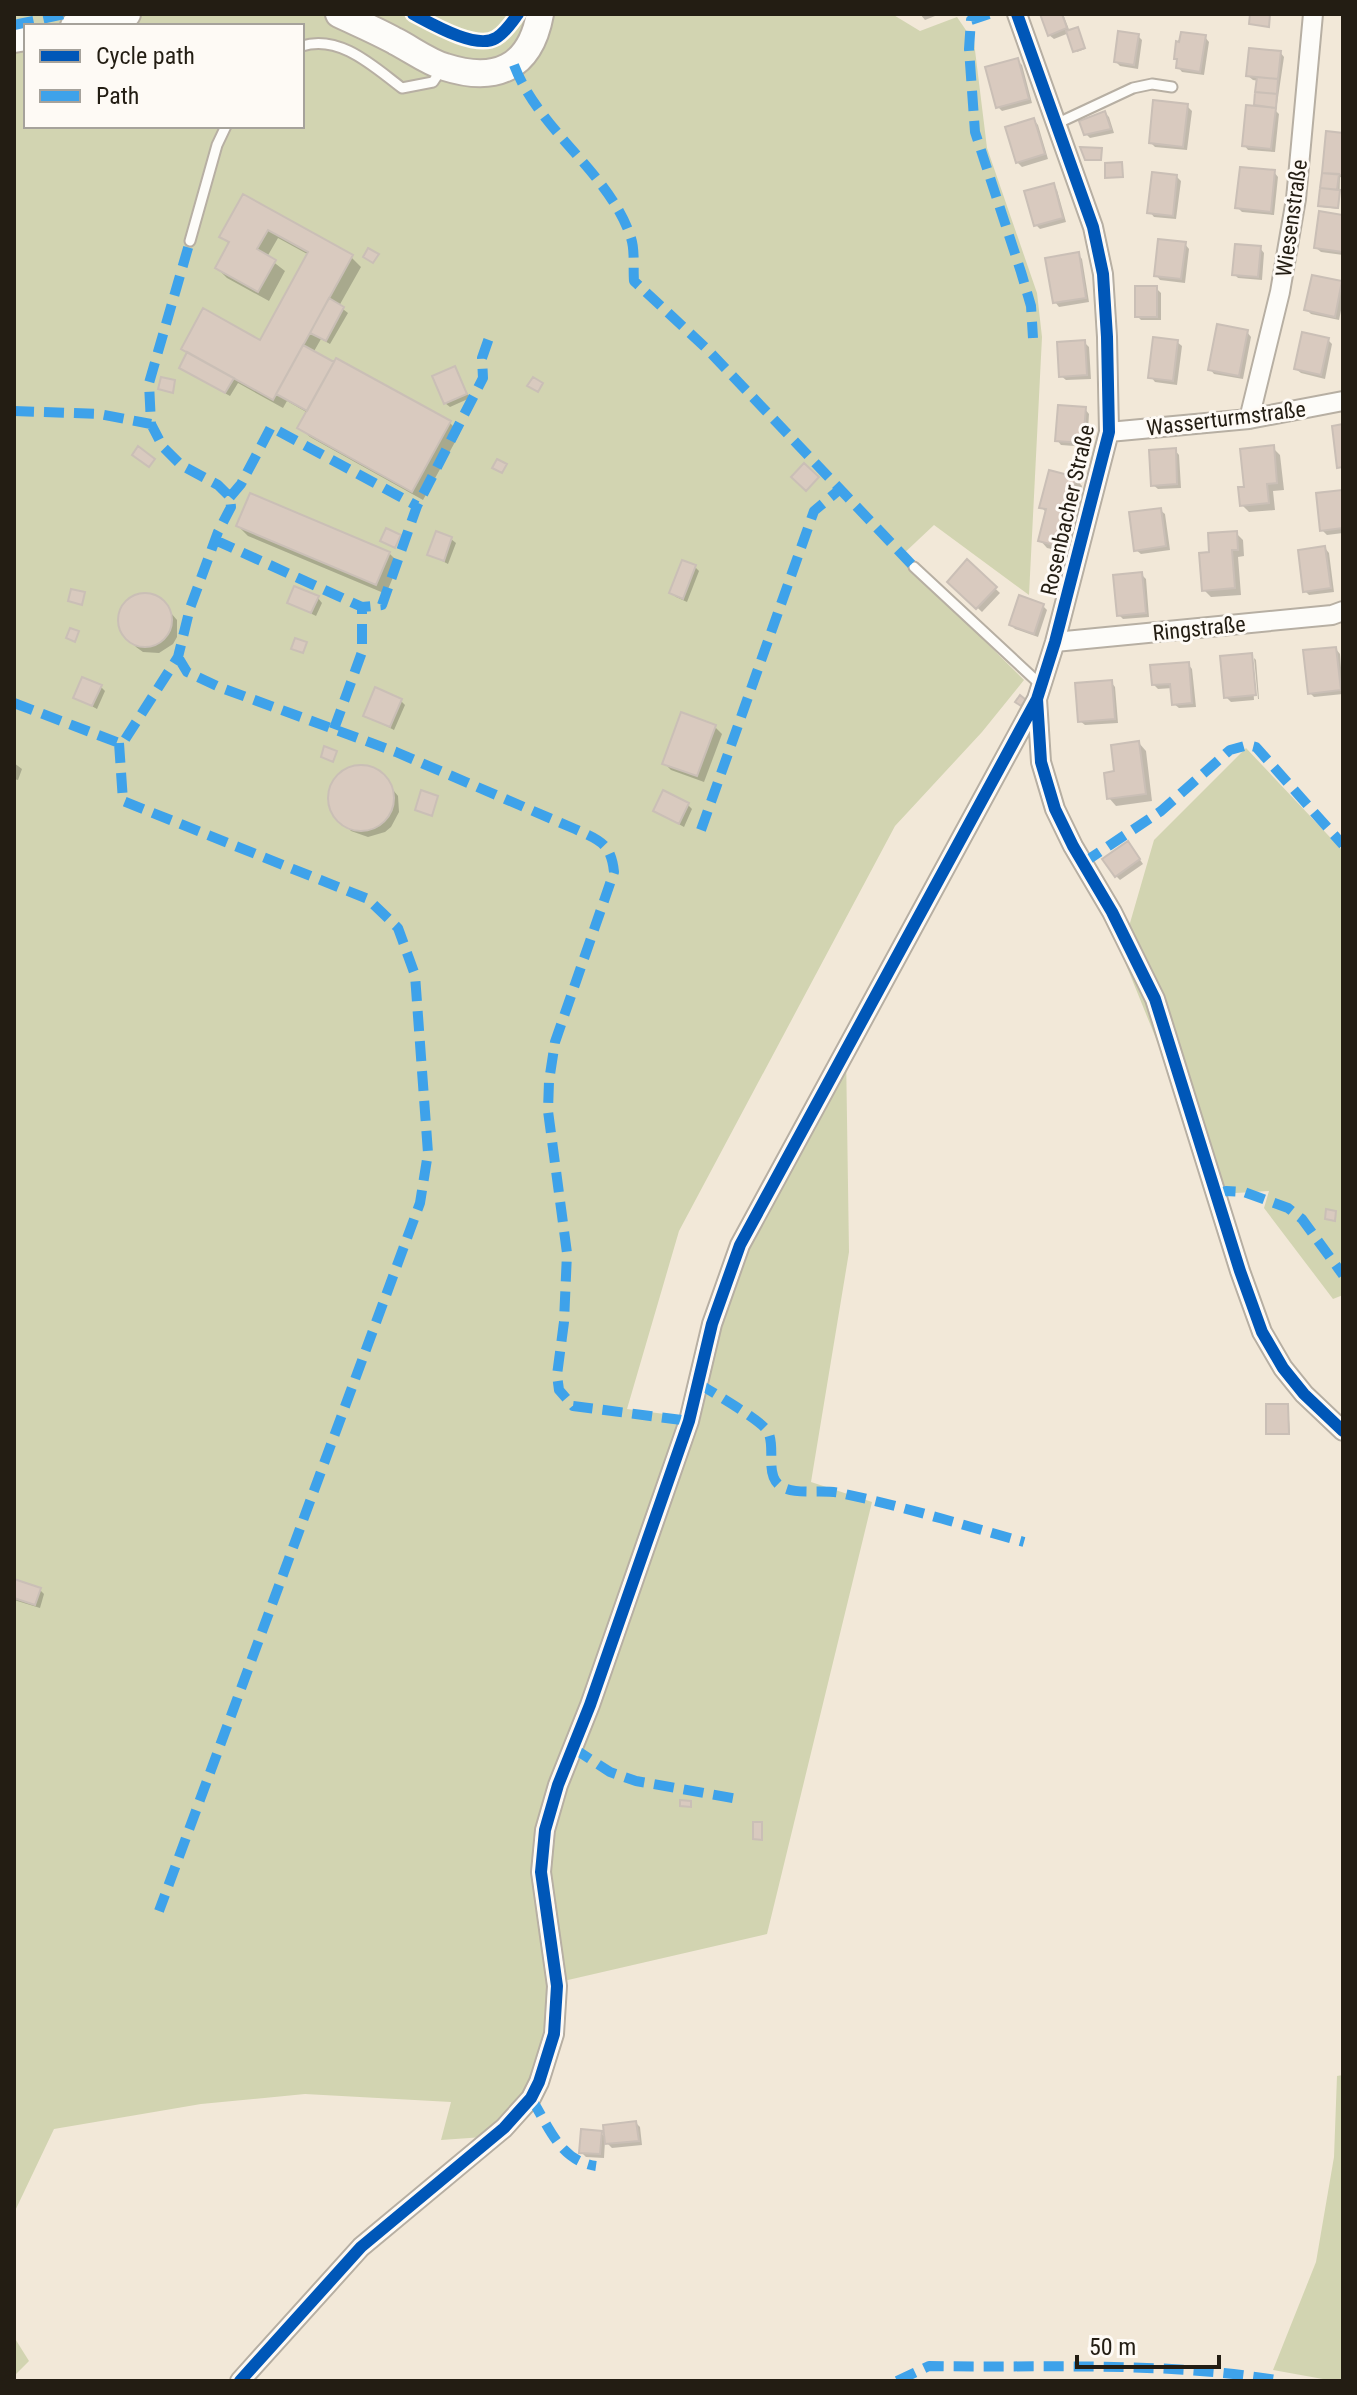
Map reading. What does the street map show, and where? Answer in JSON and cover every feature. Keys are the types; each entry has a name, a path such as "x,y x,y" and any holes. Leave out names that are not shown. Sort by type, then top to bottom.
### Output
{"street":[{"path":"83,24 127,14"},
{"path":"339,14 443,67 486,75 514,65 537,30 540,14"},
{"name":"Rosenbacher Straße","path":"1017,14 1093,227 1103,274 1109,432 1040,692 1041,762 1055,809 1112,912 1155,999 1262,1332 1283,1368 1304,1394 1343,1431"},
{"name":"Wiesenstraße","path":"1249,419 1280,292 1296,199 1313,14"},
{"name":"Wasserturmstraße","path":"1109,432 1249,419 1343,401"},
{"name":"Ringstraße","path":"1055,642 1332,615 1343,611"},
{"path":"240,2381 361,2247 504,2128 531,2098 539,2082 554,2034 557,1986 541,1872 545,1830 558,1785 590,1705 689,1421 712,1324 726,1281 740,1245 1005,762 1040,692"},
{"path":"1005,762 1041,762"}],"lane":[{"path":"304,45 313,42 350,50 402,88 433,82 443,67"},
{"path":"1056,124 1133,88 1152,84 1172,87"},
{"path":"190,241 217,145 225,128"},
{"path":"914,567 1040,692"}],"green space":[{"path":"14,14 892,14 920,31 957,17 974,42 987,148 1037,293 1042,337 1029,595 934,525 900,557 1024,680 982,732 895,826 679,1231 627,1409 687,1417 731,1264 846,1052 849,1252 811,1482 872,1502 767,1934 555,1983 549,2066 498,2136 441,2140 451,2102 305,2094 201,2104 54,2129 14,2213"},
{"path":"1246,748 1343,851 1343,1295 1333,1299 1264,1208 1269,1191 1219,1194 1114,935 1130,923 1154,840"},
{"path":"1343,2075 1343,2381 1334,2381 1273,2370 1316,2262 1334,2157 1337,2076"},
{"path":"14,2337 29,2361 14,2376"}],"building":[{"path":"1040,14 1062,14 1067,28 1048,36"},
{"path":"1250,14 1270,14 1269,27 1249,24"},
{"path":"1078,27 1085,48 1073,52 1066,31"},
{"path":"1118,31 1139,34 1134,65 1114,62"},
{"path":"1181,32 1206,35 1200,72 1176,68 1176,41 1179,42"},
{"path":"1249,48 1281,51 1278,79 1246,76"},
{"path":"1018,58 1029,99 996,108 985,67"},
{"path":"1257,77 1278,79 1277,94 1255,92"},
{"path":"1255,92 1277,94 1276,108 1254,105"},
{"path":"1153,100 1188,104 1183,147 1149,143"},
{"path":"1246,105 1276,108 1271,149 1242,146"},
{"path":"1105,111 1111,129 1084,135 1079,121"},
{"path":"1034,118 1045,154 1016,163 1005,127"},
{"path":"1326,131 1343,133 1343,175 1322,173"},
{"path":"1080,147 1102,148 1101,160 1085,160"},
{"path":"1122,162 1123,177 1105,178 1105,163"},
{"path":"1240,167 1275,170 1271,212 1235,208"},
{"path":"1152,172 1177,175 1173,216 1147,213"},
{"path":"1322,173 1339,174 1337,190 1320,188"},
{"path":"1054,183 1063,218 1034,226 1024,191"},
{"path":"1320,188 1340,190 1338,208 1318,206"},
{"path":"243,194 353,255 273,400 181,349 203,308 260,340 308,252 268,230 257,249 276,260 258,292 215,268 229,242 219,237"},
{"path":"1319,211 1343,215 1343,252 1314,248"},
{"path":"1158,239 1186,242 1181,279 1154,276"},
{"path":"1235,244 1261,246 1258,277 1232,275"},
{"path":"368,248 379,254 373,263 363,257"},
{"path":"1079,252 1086,298 1053,303 1045,258"},
{"path":"1312,275 1342,281 1335,317 1304,310"},
{"path":"1135,286 1157,286 1157,317 1135,317"},
{"path":"329,298 344,307 326,341 310,333"},
{"path":"1217,324 1248,330 1239,376 1208,370"},
{"path":"1302,332 1329,338 1321,375 1294,369"},
{"path":"1153,337 1178,340 1173,381 1148,378"},
{"path":"1085,340 1087,375 1059,377 1057,342"},
{"path":"303,345 334,362 307,411 276,394"},
{"path":"187,352 234,378 225,393 179,368"},
{"path":"336,358 451,421 412,492 297,428"},
{"path":"455,366 467,394 444,404 432,376"},
{"path":"161,377 175,380 173,393 158,389"},
{"path":"533,377 543,383 538,392 527,386"},
{"path":"1058,405 1086,407 1083,443 1055,441"},
{"path":"1343,424 1343,467 1337,468 1332,426"},
{"path":"1274,445 1277,483 1267,484 1269,503 1240,506 1238,487 1244,487 1240,449"},
{"path":"138,446 155,459 149,467 132,455"},
{"path":"1176,448 1177,484 1151,486 1149,450"},
{"path":"497,459 507,464 502,473 492,468"},
{"path":"804,463 819,477 806,491 791,477"},
{"path":"1049,470 1076,477 1058,546 1038,541 1046,509 1039,508"},
{"path":"1342,490 1343,528 1320,531 1316,493"},
{"path":"250,493 390,552 376,585 236,526"},
{"path":"1161,508 1166,546 1134,551 1129,512"},
{"path":"386,528 401,535 395,548 380,541"},
{"path":"436,531 452,537 444,561 427,555"},
{"path":"1237,531 1238,550 1232,550 1235,588 1202,591 1199,553 1209,552 1208,533"},
{"path":"1325,546 1331,588 1303,592 1298,550"},
{"path":"967,559 997,587 976,609 947,582"},
{"path":"682,560 696,565 683,599 669,593"},
{"path":"1142,572 1146,613 1117,616 1113,575"},
{"path":"294,586 319,596 311,613 287,603"},
{"path":"71,589 85,592 82,605 68,601"},
{"path":"145,593 164,601 172,620 164,639 145,647 126,639 118,620 126,601"},
{"path":"1019,595 1044,604 1034,634 1009,625"},
{"path":"70,628 79,631 75,642 66,638"},
{"path":"295,638 307,642 303,653 291,649"},
{"path":"1336,647 1341,690 1308,694 1303,650"},
{"path":"1252,653 1256,695 1224,698 1220,656"},
{"path":"1189,662 1192,703 1172,705 1170,684 1152,685 1150,665"},
{"path":"82,677 102,685 92,706 73,698"},
{"path":"1112,680 1115,719 1078,722 1075,683"},
{"path":"375,687 402,699 390,727 363,716"},
{"path":"1020,695 1026,700 1021,706 1015,702"},
{"path":"681,712 716,725 697,776 662,764"},
{"path":"1139,741 1146,794 1107,799 1104,773 1114,771 1111,745"},
{"path":"324,746 337,751 333,762 321,757"},
{"path":"361,765 384,775 394,798 384,821 361,831 338,821 328,798 338,775"},
{"path":"421,790 438,796 432,816 415,810"},
{"path":"663,790 689,803 679,824 653,811"},
{"path":"1128,841 1140,859 1115,877 1102,859"},
{"path":"1326,1209 1336,1211 1335,1221 1325,1219"},
{"path":"1266,1404 1288,1404 1289,1434 1266,1434"},
{"path":"14,1579 41,1588 35,1605 14,1598"},
{"path":"680,1800 691,1801 691,1807 680,1806"},
{"path":"753,1822 762,1822 762,1840 753,1839"},
{"path":"636,2121 639,2141 605,2144 603,2125"},
{"path":"581,2129 602,2131 600,2154 579,2153"}],"marked path":[{"path":"14,25 65,14"},
{"path":"989,14 971,20 969,49 975,132 1031,306 1033,338"},
{"path":"514,65 540,111 591,172 621,215 632,243 634,281 707,349 914,567"},
{"path":"14,703 119,743 124,741 178,657 190,608 218,532 231,507 230,497 218,485 181,465 163,447 151,424 149,383 190,241"},
{"path":"215,540 362,607 382,605 417,506 483,378 482,358 490,335"},
{"path":"14,411 99,414 151,424"},
{"path":"230,497 241,484 271,427 417,506"},
{"path":"701,830 814,511 839,490"},
{"path":"334,729 362,652 362,607"},
{"path":"178,657 187,672 219,687 396,752 583,833 607,849 614,872 555,1042 549,1081 548,1111 567,1253 564,1322 557,1375 559,1390 573,1406 689,1421"},
{"path":"119,743 123,801 368,899 398,928 415,975 428,1153 420,1203 159,1911"},
{"path":"1083,863 1161,811 1230,750 1248,745 1256,747 1343,845"},
{"path":"1216,1194 1244,1192 1288,1208 1302,1219 1343,1275"},
{"path":"698,1383 764,1427 770,1438 772,1474 785,1488 863,1498 1024,1542"},
{"path":"573,1748 610,1772 636,1781 738,1799"},
{"path":"531,2098 564,2150 584,2163 596,2166"},
{"path":"897,2381 929,2366 1150,2368 1282,2381"}],"cycle path":[{"path":"413,14 454,34 477,41 496,38 518,14"},
{"path":"1017,14 1093,227 1103,274 1107,337 1109,432 1055,642 1037,699 1041,762 1055,809 1112,912 1155,999 1262,1332 1283,1368 1304,1394 1343,1431"},
{"path":"240,2381 361,2247 504,2128 531,2098 539,2082 554,2034 557,1986 541,1872 545,1830 558,1785 590,1705 689,1421 712,1324 740,1245 1037,699"}]}
